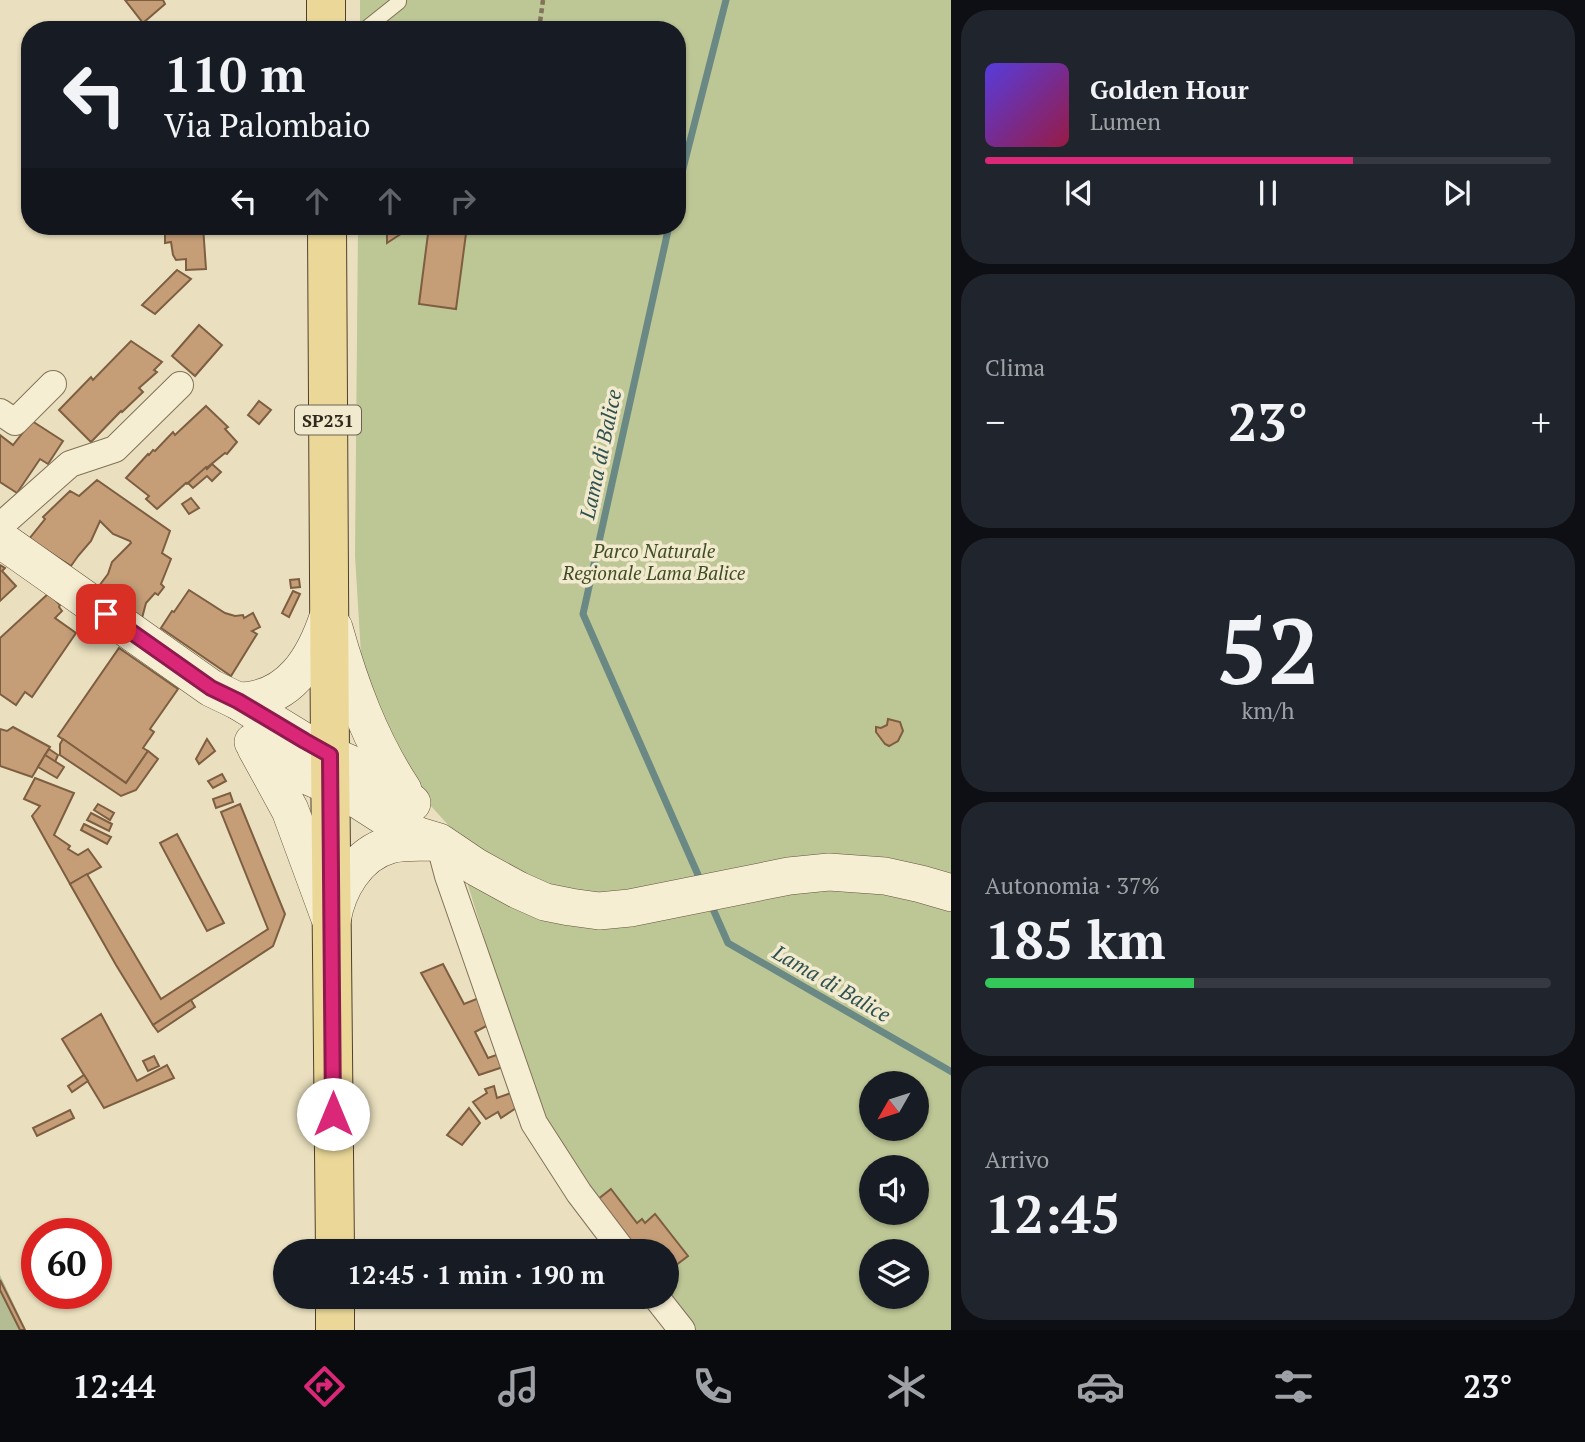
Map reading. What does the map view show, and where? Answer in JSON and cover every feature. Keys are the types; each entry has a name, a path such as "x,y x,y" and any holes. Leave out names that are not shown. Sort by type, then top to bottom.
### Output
{"main road":[{"path":"326,0 326,21"},
{"name":"SP231","path":"327,235 335,1239"},
{"path":"0,539 225,694 305,741 349,794 409,832 439,842 476,867 532,896 558,905 590,910 620,910 777,878 829,872 885,876 951,893"},
{"path":"225,694 252,700 285,686 296,677 315,651 330,613"},
{"path":"330,613 364,719 383,758 439,842"},
{"path":"225,694 290,810 332,925"},
{"path":"253,742 285,766 380,777 411,803"},
{"path":"332,925 341,890 368,857 391,844 439,842"},
{"path":"335,1309 335,1330"}],"street":[{"path":"0,412 15,422 53,384"},
{"path":"0,526 70,464 115,449 180,386"},
{"path":"439,842 448,876 534,1122 579,1193 614,1239"},
{"path":"665,1309 682,1330"}],"lane":[{"path":"375,21 399,0"}],"path":[{"path":"540,21 543,0"}],"green space":[{"name":"Parco Naturale Regionale Lama Balice","path":"360,0 951,0 951,1330 690,1330 675,1309 679,1309 679,1239 622,1239 547,1141 450,827 401,773 362,671 355,556 358,235 686,235 686,21 360,21"},
{"path":"0,1275 26,1330 0,1330"}],"building":[{"path":"125,0 163,0 165,4 145,21 141,21"},
{"path":"165,235 204,235 206,269 186,270 186,259 176,260 171,242 165,243"},
{"path":"387,235 399,235 387,243"},
{"path":"428,235 466,235 456,309 419,304"},
{"path":"177,270 191,279 155,314 142,305"},
{"path":"199,325 222,345 195,376 172,356"},
{"path":"131,341 162,362 154,370 157,372 139,388 143,392 91,442 59,410"},
{"path":"259,401 271,410 259,424 248,415"},
{"path":"206,406 228,427 225,429 237,442 227,454 186,483 157,509 146,499 149,496 126,478 148,454 155,451 173,432 175,435"},
{"path":"32,421 63,441 48,464 40,459 17,493 0,482 0,435 13,445"},
{"path":"212,464 221,472 212,481 207,476 193,488 188,483 206,467 207,469"},
{"path":"97,480 170,531 162,553 171,559 161,584 164,587 146,603 142,618 99,586 108,574 112,562 130,541 113,534 100,521 91,541 71,566 29,539 45,519 43,517 70,491 79,496"},
{"path":"191,498 199,508 189,514 182,504"},
{"path":"0,565 5,568 2,571 16,586 0,601"},
{"path":"299,579 300,587 291,588 290,580"},
{"path":"189,590 225,613 243,615 244,618 253,613 260,627 252,631 257,634 231,676 161,628"},
{"path":"293,591 300,594 289,617 282,613"},
{"path":"49,593 62,611 55,618 76,633 32,697 25,692 16,705 0,694 0,638"},
{"path":"119,648 178,689 150,729 154,732 143,748 148,751 126,783 58,736"},
{"path":"888,719 900,722 903,731 898,741 889,746 876,732 876,727 887,725"},
{"path":"13,727 50,747 32,777 0,766 0,729 7,731"},
{"path":"63,739 126,783 148,751 158,759 136,790 121,796 60,755"},
{"path":"207,739 215,751 199,764 196,759"},
{"path":"49,749 58,755 55,762 45,755"},
{"path":"45,755 64,767 57,778 38,767"},
{"path":"222,774 226,781 213,788 208,781"},
{"path":"35,778 74,793 54,835 78,855 88,849 101,867 70,884 32,816 40,806 24,799"},
{"path":"230,793 233,802 216,808 213,799"},
{"path":"98,804 114,813 110,820 94,810"},
{"path":"240,804 285,914 273,946 153,1025 70,884 87,874 161,999 268,929 221,812"},
{"path":"91,813 112,824 109,831 87,820"},
{"path":"84,824 111,837 107,844 81,830"},
{"path":"177,834 224,923 207,931 160,843"},
{"path":"443,964 464,1004 479,998 490,1024 475,1032 488,1058 499,1054 503,1067 479,1075 421,973"},
{"path":"191,1000 195,1007 158,1032 153,1025"},
{"path":"101,1014 137,1081 167,1065 174,1078 104,1108 62,1039"},
{"path":"154,1056 159,1066 148,1071 143,1061"},
{"path":"84,1075 88,1081 72,1092 68,1086"},
{"path":"494,1086 497,1098 511,1093 516,1108 501,1118 498,1112 486,1119 473,1102 487,1093 485,1089"},
{"path":"469,1108 480,1123 462,1145 447,1135"},
{"path":"70,1110 74,1118 37,1136 33,1128"},
{"path":"611,1189 637,1223 642,1219 645,1223 655,1214 675,1239 628,1239 597,1200"},
{"path":"679,1245 688,1256 679,1263"},
{"path":"0,1280 25,1330 20,1330 0,1290"}],"waterway":[{"name":"Lama di Balice","path":"686,157 726,0"},
{"name":"Lama di Balice","path":"667,235 583,614 699,877"},
{"name":"Lama di Balice","path":"713,909 728,943 951,1071"}],"route":[{"path":"106,614 211,688 330,755 333,1114"}]}
